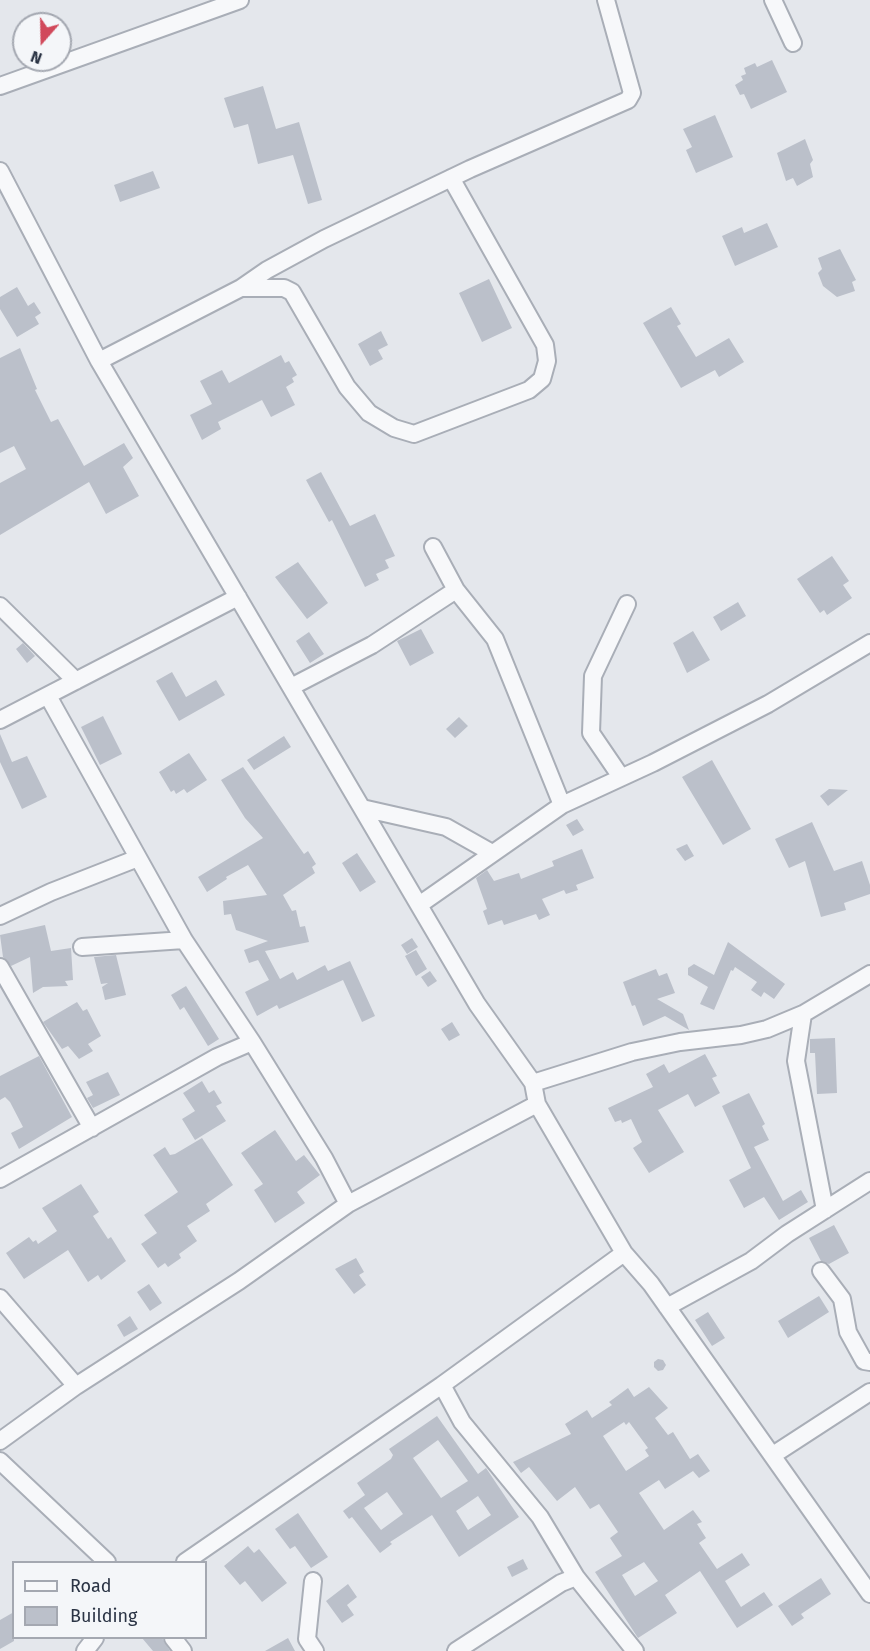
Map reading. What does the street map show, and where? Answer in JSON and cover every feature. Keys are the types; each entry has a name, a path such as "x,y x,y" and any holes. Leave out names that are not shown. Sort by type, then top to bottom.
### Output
{"street":[{"path":"0,86 240,0"},
{"path":"99,361 241,288 267,270 324,239 451,178 628,100 632,93 606,0"},
{"path":"773,0 793,43"},
{"path":"0,171 99,361 477,1004 533,1083 537,1104 624,1253 651,1284 870,1594"},
{"path":"241,288 284,288 292,292 346,387 369,413 394,428 414,434 529,390 542,379 547,361 545,345 451,178"},
{"path":"433,547 456,590 495,639 562,805"},
{"path":"291,687 372,645 456,590"},
{"path":"0,720 238,597"},
{"path":"621,777 591,733 593,676 627,604"},
{"path":"0,606 75,681"},
{"path":"419,905 562,805 768,704 870,643"},
{"path":"48,696 184,940 252,1042 318,1149 348,1204"},
{"path":"362,808 446,827 492,853"},
{"path":"0,916 51,892 138,858"},
{"path":"82,947 184,940"},
{"path":"0,967 93,1128"},
{"path":"533,1083 633,1052 680,1042 741,1035 767,1029 803,1014 870,974"},
{"path":"803,1014 796,1061 825,1210"},
{"path":"0,1179 217,1057 252,1042"},
{"path":"0,1441 76,1386 239,1281 348,1204 537,1104"},
{"path":"667,1307 751,1261 870,1181"},
{"path":"188,1561 442,1385 624,1253"},
{"path":"821,1271 842,1299 848,1332 864,1362 870,1362"},
{"path":"0,1298 76,1386"},
{"path":"442,1385 462,1422 540,1517 576,1577 635,1651"},
{"path":"773,1455 870,1392"},
{"path":"0,1461 105,1561"},
{"path":"456,1651 561,1583 576,1577"},
{"path":"313,1581 307,1639 315,1651"},
{"path":"174,1639 183,1651"}],"building":[{"path":"772,60 787,92 751,109 744,94 740,95 735,85 743,80 741,76 746,74 744,68 755,63 757,67"},
{"path":"263,86 276,129 299,122 322,200 308,204 293,155 258,164 248,124 234,128 224,98"},
{"path":"715,115 733,157 696,173 686,150 692,147 683,129"},
{"path":"805,139 813,160 810,164 813,177 797,186 793,178 786,181 777,153"},
{"path":"153,171 160,188 120,202 114,185"},
{"path":"767,223 778,247 735,266 722,236 742,227 744,233"},
{"path":"840,249 856,280 852,282 855,291 837,297 823,286 818,273 822,269 818,258"},
{"path":"489,279 512,328 482,342 459,293"},
{"path":"17,287 28,306 34,302 41,313 35,317 39,324 17,337 0,309 0,297"},
{"path":"671,307 681,324 677,326 696,357 729,338 744,362 719,377 715,370 681,388 643,323"},
{"path":"381,331 388,345 378,350 383,359 370,366 358,344"},
{"path":"20,348 37,389 35,390 51,422 58,419 84,466 124,443 133,458 123,467 139,496 106,514 89,482 0,535 0,483 26,469 14,446 0,453 0,358"},
{"path":"281,355 285,363 289,361 297,375 292,378 294,382 286,387 295,405 271,417 262,400 218,422 221,429 202,440 190,415 212,404 200,381 222,370 229,383"},
{"path":"321,472 350,526 375,514 395,556 385,560 389,568 376,574 379,580 365,587 332,520 329,522 306,480"},
{"path":"832,556 849,581 843,585 852,598 827,615 824,610 820,613 797,579"},
{"path":"298,562 328,603 307,619 275,577"},
{"path":"738,602 746,616 721,631 713,617"},
{"path":"421,629 434,653 410,666 397,641"},
{"path":"693,631 710,660 687,673 673,643"},
{"path":"309,632 324,654 310,663 296,641"},
{"path":"23,643 35,656 27,663 16,649"},
{"path":"172,672 186,697 216,680 225,695 179,721 156,681"},
{"path":"103,716 122,754 100,765 81,727"},
{"path":"459,717 468,726 455,738 446,729"},
{"path":"0,734 12,762 27,756 47,797 22,809 0,762"},
{"path":"284,736 291,747 254,770 247,760"},
{"path":"189,753 207,780 187,793 184,789 176,794 174,790 171,792 159,772"},
{"path":"712,760 751,829 723,845 682,777"},
{"path":"243,767 304,854 308,851 316,864 312,867 315,873 283,895 292,911 296,910 300,927 305,926 309,942 265,951 280,979 293,972 297,980 325,965 328,971 350,961 375,1016 362,1022 343,980 279,1009 277,1005 257,1016 245,992 269,980 258,960 249,963 244,950 268,941 236,930 231,914 224,915 223,901 267,895 248,865 226,877 227,879 207,892 198,877 263,838 245,818 221,780"},
{"path":"829,789 848,790 828,806 820,796"},
{"path":"577,819 584,830 573,836 566,825"},
{"path":"812,822 834,871 862,861 870,885 870,894 844,903 846,910 821,917 805,861 789,868 775,839"},
{"path":"687,844 694,856 685,861 676,849"},
{"path":"582,849 594,878 576,885 578,890 566,894 564,890 542,899 550,915 539,920 536,914 504,925 502,920 488,925 483,911 487,909 476,878 487,870 494,881 519,873 521,879 554,866 552,861"},
{"path":"357,853 376,882 360,892 342,863"},
{"path":"45,925 51,951 71,948 73,980 65,981 68,986 43,987 33,993 30,957 11,966 3,957 0,935"},
{"path":"412,938 418,947 407,954 401,945"},
{"path":"728,942 785,984 774,999 764,992 761,997 751,990 757,982 735,967 733,971 731,970 714,1010 700,1004 708,987 688,975 688,968 694,964 714,975"},
{"path":"416,950 427,969 416,976 405,956"},
{"path":"116,955 126,995 105,1000 102,987 108,983 101,984 94,957"},
{"path":"656,969 659,976 667,973 675,993 657,999 683,1014 689,1030 665,1016 643,1026 635,1005 632,1006 623,982"},
{"path":"430,971 437,981 428,987 421,977"},
{"path":"186,986 219,1039 208,1046 184,1007 180,1010 171,995"},
{"path":"77,1002 83,1011 87,1009 101,1036 88,1044 93,1051 79,1059 68,1046 62,1049 43,1022"},
{"path":"452,1022 460,1035 449,1041 441,1029"},
{"path":"835,1038 837,1093 817,1094 815,1053 810,1053 810,1039"},
{"path":"705,1054 717,1076 712,1078 720,1093 695,1107 688,1094 658,1110 684,1152 649,1173 633,1148 642,1142 631,1119 622,1123 621,1120 615,1122 608,1108 653,1087 646,1074 664,1064 669,1073"},
{"path":"39,1056 72,1117 19,1149 11,1133 23,1127 10,1102 5,1097 0,1100 0,1076"},
{"path":"108,1072 120,1095 93,1108 87,1098 93,1095 86,1082"},
{"path":"202,1081 209,1093 214,1090 222,1103 216,1106 226,1121 195,1140 182,1119 195,1111 183,1093"},
{"path":"749,1093 765,1124 762,1126 769,1140 754,1147 783,1201 801,1190 808,1202 779,1220 764,1197 744,1208 729,1180 751,1168 722,1106"},
{"path":"275,1130 296,1161 304,1155 320,1175 297,1192 305,1203 275,1223 254,1190 263,1184 241,1153"},
{"path":"202,1138 233,1185 206,1204 210,1211 187,1226 197,1241 179,1254 181,1258 168,1267 165,1263 158,1268 141,1244 157,1233 144,1215 178,1192 153,1155 165,1147 170,1155 175,1154"},
{"path":"81,1184 99,1212 93,1216 108,1239 111,1237 126,1261 101,1280 98,1275 88,1282 68,1250 24,1279 6,1253 29,1237 33,1242 36,1240 38,1244 57,1231 42,1208"},
{"path":"834,1225 849,1253 829,1264 821,1261 809,1238"},
{"path":"356,1258 364,1272 359,1275 366,1285 354,1294 335,1269"},
{"path":"149,1284 162,1303 150,1311 137,1292"},
{"path":"819,1296 829,1312 788,1338 778,1321"},
{"path":"708,1312 725,1338 712,1346 695,1320"},
{"path":"130,1316 138,1329 124,1337 117,1325"},
{"path":"658,1359 663,1360 666,1365 663,1370 658,1371 654,1367 654,1362"},
{"path":"649,1387 668,1408 655,1418 668,1435 673,1432 690,1459 698,1454 710,1471 699,1478 693,1471 665,1489 659,1480 639,1493 664,1530 693,1510 702,1522 697,1524 706,1538 699,1543 717,1569 742,1553 750,1565 725,1581 741,1607 764,1592 773,1605 737,1628 700,1571 665,1595 677,1613 638,1638 595,1572 622,1556 610,1538 618,1532 599,1504 590,1509 575,1487 557,1501 529,1467 521,1473 513,1462 571,1434 565,1424 587,1410 592,1418 612,1405 609,1402 628,1388 634,1397","holes":["624,1422 626,1425 629,1422 648,1448 645,1450 649,1456 626,1471 603,1436","644,1562 658,1581 635,1596 622,1575"]},
{"path":"437,1416 478,1474 486,1468 519,1517 459,1557 432,1515 390,1542 392,1544 380,1553 352,1517 349,1519 343,1511 365,1495 357,1483 391,1459 393,1455 389,1449","holes":["438,1440 468,1481 441,1498 413,1458","387,1492 403,1514 381,1530 364,1508","478,1496 491,1515 468,1530 456,1511"]},
{"path":"298,1513 328,1557 311,1568 295,1546 290,1549 275,1529"},
{"path":"248,1546 254,1553 259,1549 287,1583 262,1602 245,1581 240,1585 224,1566"},
{"path":"523,1559 528,1569 512,1577 507,1567"},
{"path":"821,1578 831,1594 801,1614 804,1618 792,1626 778,1606"},
{"path":"348,1584 357,1597 347,1605 354,1615 342,1623 326,1601"},
{"path":"12,1613 12,1639 14,1641 0,1649 0,1620"},
{"path":"288,1638 295,1651 265,1651"},
{"path":"143,1639 163,1639 170,1651 153,1651"}]}
